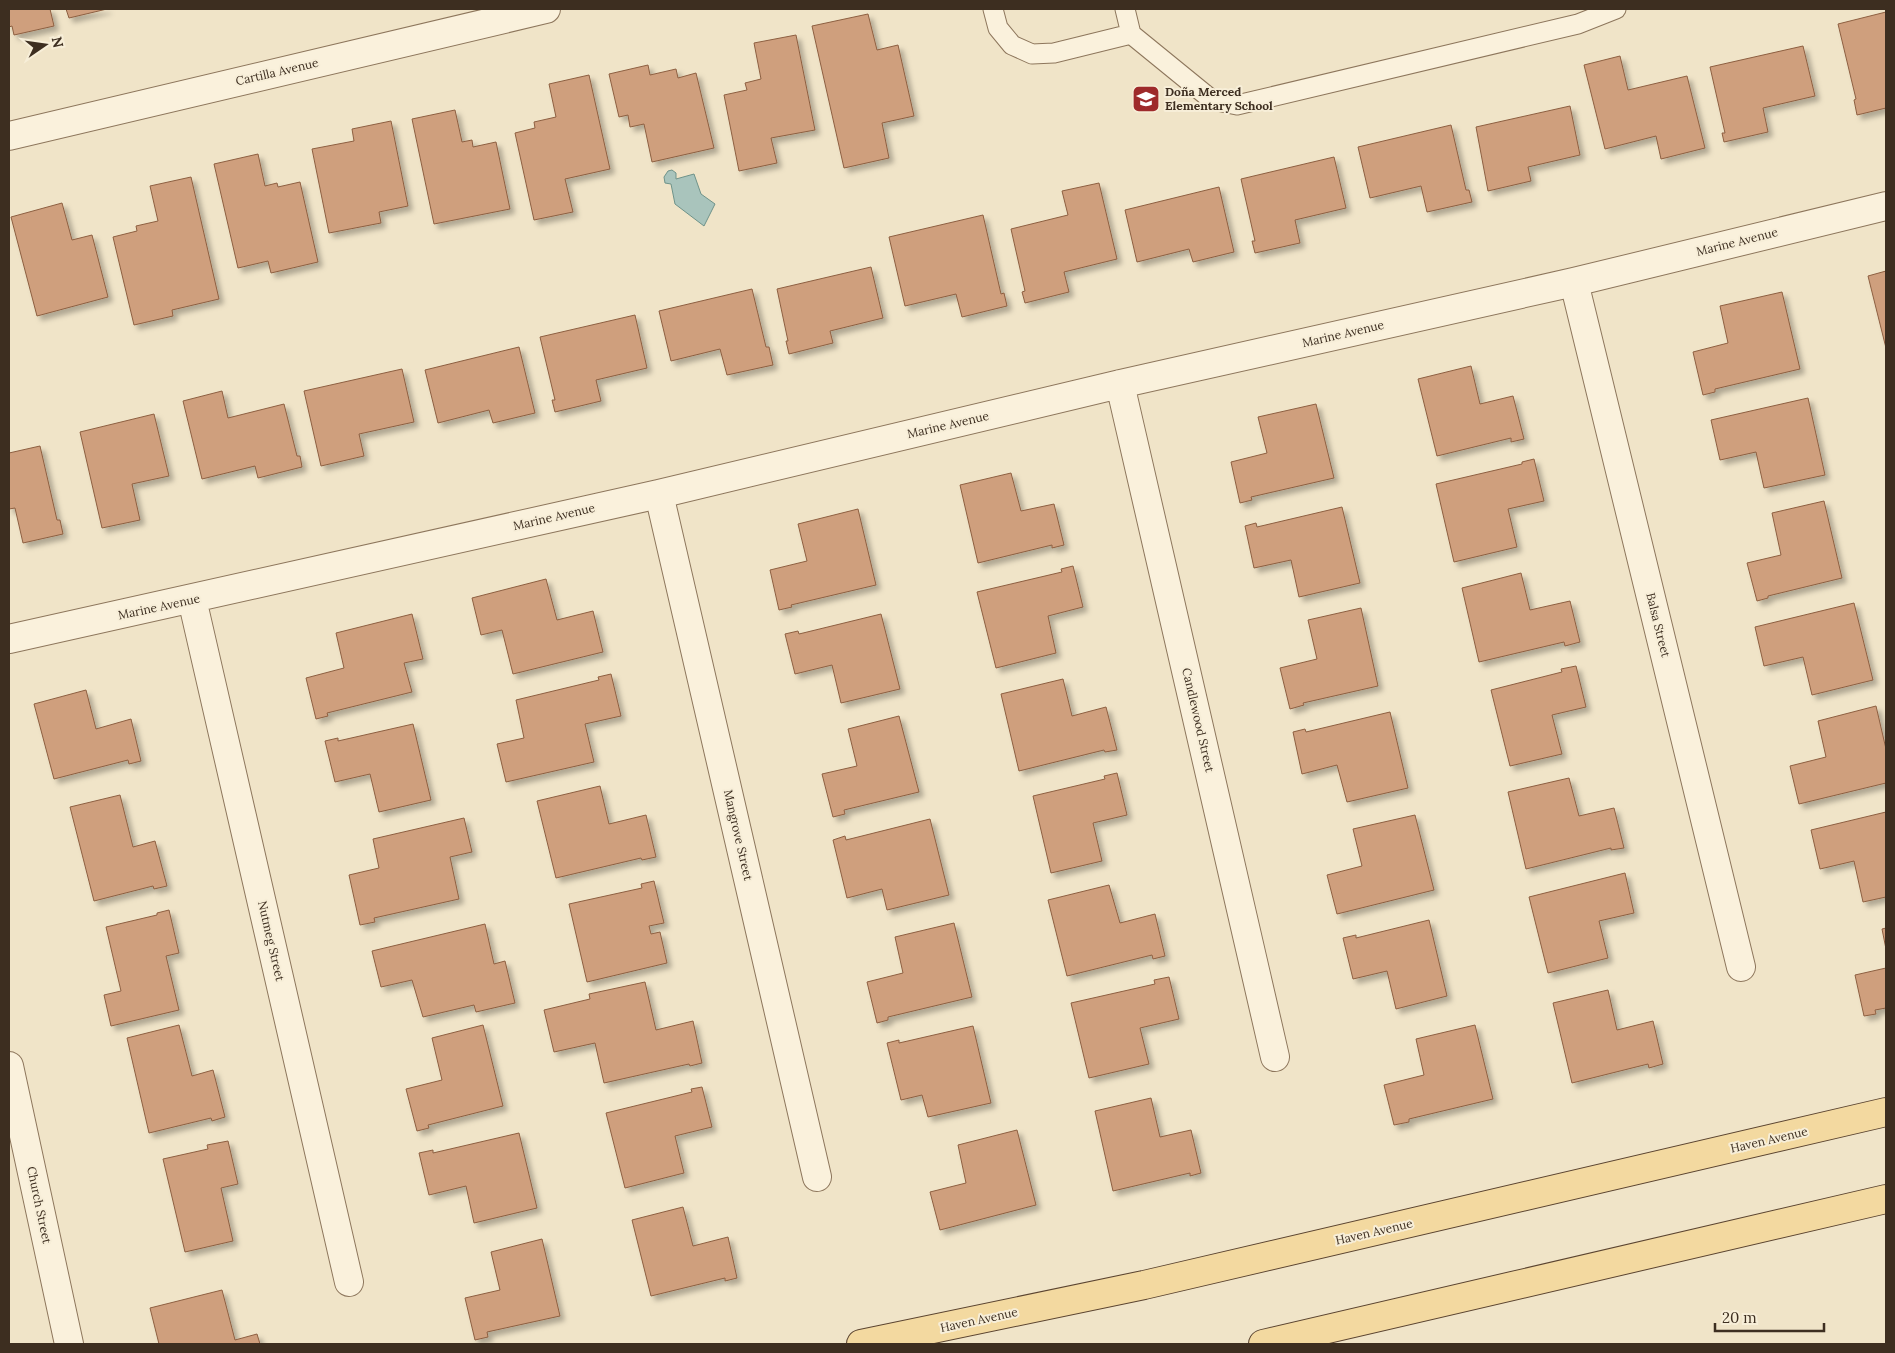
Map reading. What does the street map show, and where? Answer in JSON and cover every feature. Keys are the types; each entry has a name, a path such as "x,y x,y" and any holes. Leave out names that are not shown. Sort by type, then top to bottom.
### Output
{"main road":[{"name":"Haven Avenue","path":"861,1344 1144,1285 1886,1112"},
{"path":"1263,1344 1886,1199"}],"street":[{"name":"Cartilla Avenue","path":"9,136 546,9"},
{"name":"Marine Avenue","path":"9,639 659,494 1120,384 1574,282 1886,206"},
{"name":"Balsa Street","path":"1574,282 1741,967"},
{"name":"Candlewood Street","path":"1120,384 1275,1057"},
{"name":"Mangrove Street","path":"659,494 817,1178"},
{"name":"Nutmeg Street","path":"192,599 349,1282"},
{"name":"Church Street","path":"9,1066 69,1344"}],"lane":[{"path":"993,9 998,28 1012,45 1032,54 1054,53 1131,34"},
{"path":"1125,9 1131,34 1212,100 1237,105 1578,24 1616,9"}],"water":[{"path":"672,170 676,173 676,179 694,174 701,194 715,204 704,226 675,204 671,184 665,183 664,177 668,171"}],"building":[{"path":"9,9 50,9 54,26 14,35 12,26 9,27"},
{"path":"66,9 107,9 69,18"},
{"path":"1886,12 1886,108 1857,115 1854,100 1856,99 1838,24"},
{"path":"868,14 877,50 898,45 914,116 882,123 889,158 844,168 812,26"},
{"path":"796,35 815,130 771,138 777,163 739,171 724,95 747,90 745,83 761,79 754,43"},
{"path":"1803,46 1815,96 1763,108 1768,132 1724,142 1722,133 1725,133 1710,67"},
{"path":"1620,56 1628,90 1687,76 1705,148 1661,159 1656,136 1605,149 1584,65"},
{"path":"648,65 650,75 676,69 678,78 696,73 714,148 652,162 644,124 630,127 628,115 619,117 609,74"},
{"path":"589,75 610,169 565,179 573,212 534,220 515,133 535,128 534,122 556,117 549,84"},
{"path":"1570,106 1580,155 1528,167 1531,181 1488,191 1476,127"},
{"path":"455,110 462,142 472,140 473,147 496,142 510,209 434,224 412,119"},
{"path":"391,121 408,206 379,212 381,223 329,233 312,149 354,141 352,129"},
{"path":"1451,125 1466,190 1469,190 1472,202 1427,212 1421,186 1370,198 1358,147"},
{"path":"258,154 265,186 277,183 278,187 300,182 318,262 271,273 268,261 238,268 214,164"},
{"path":"1334,157 1346,208 1295,220 1300,243 1255,253 1252,241 1255,241 1241,179"},
{"path":"191,177 219,299 172,310 173,316 134,325 113,237 137,231 136,226 158,221 150,186"},
{"path":"1099,183 1117,259 1064,272 1069,292 1025,303 1022,292 1025,291 1011,229 1068,215 1062,191"},
{"path":"1219,187 1234,252 1193,262 1189,249 1137,262 1125,210"},
{"path":"62,203 72,240 92,235 108,297 37,316 11,217"},
{"path":"983,215 1001,294 1004,293 1007,306 962,317 956,294 905,306 889,237"},
{"path":"871,267 883,318 830,331 833,343 789,354 777,289"},
{"path":"1886,271 1886,348 1868,276"},
{"path":"752,289 766,347 769,347 773,365 727,375 720,349 671,361 659,311"},
{"path":"1782,292 1800,369 1715,389 1715,392 1703,395 1693,352 1728,343 1720,306"},
{"path":"635,315 647,368 596,380 601,401 555,412 552,400 555,400 540,337"},
{"path":"519,347 535,413 493,423 489,410 438,423 425,370"},
{"path":"1471,366 1480,404 1513,396 1524,439 1511,442 1511,438 1437,456 1418,379"},
{"path":"402,369 414,422 359,434 364,456 321,466 304,391"},
{"path":"222,391 228,418 284,404 297,456 300,456 302,467 258,478 255,466 202,479 183,401"},
{"path":"1808,398 1825,475 1764,488 1756,452 1720,460 1711,420"},
{"path":"1316,404 1334,478 1251,497 1252,500 1240,503 1231,462 1267,453 1258,417"},
{"path":"154,414 169,476 132,484 140,520 102,528 80,432"},
{"path":"40,446 57,520 60,520 63,534 23,543 15,508 9,509 9,453"},
{"path":"1534,459 1544,501 1508,509 1517,547 1454,562 1436,484 1522,464 1522,462"},
{"path":"1011,473 1021,511 1054,504 1064,545 1052,548 1052,545 978,563 960,485"},
{"path":"1824,501 1842,578 1768,596 1768,598 1757,601 1747,563 1781,555 1772,513"},
{"path":"1342,507 1360,583 1299,597 1291,560 1254,568 1245,526 1256,523 1257,527"},
{"path":"858,509 876,585 791,605 792,607 779,610 770,570 807,561 798,524"},
{"path":"1073,566 1083,607 1048,616 1056,653 996,668 977,592 1062,572 1061,569"},
{"path":"1521,573 1530,610 1570,601 1580,642 1565,646 1564,642 1479,662 1462,588"},
{"path":"546,579 557,620 593,611 603,652 513,674 502,630 481,635 472,598"},
{"path":"1854,603 1873,680 1812,695 1803,657 1764,666 1755,627"},
{"path":"1361,608 1378,686 1303,703 1304,705 1290,709 1280,668 1317,659 1308,620"},
{"path":"412,614 423,659 404,663 412,692 327,713 328,716 316,719 306,678 344,668 336,633"},
{"path":"881,614 900,689 841,703 832,665 795,674 785,634 798,631 799,634"},
{"path":"1576,666 1586,707 1552,715 1562,754 1510,766 1491,690 1562,672 1561,669"},
{"path":"611,674 621,716 585,724 594,762 506,782 497,744 524,738 516,700 599,680 598,677"},
{"path":"1063,679 1072,716 1106,707 1117,750 1105,752 1104,750 1019,771 1001,694"},
{"path":"86,690 96,729 131,719 141,761 129,764 128,760 54,779 34,704"},
{"path":"1876,706 1886,749 1886,783 1799,804 1790,766 1826,757 1818,721"},
{"path":"1390,712 1408,788 1347,802 1337,765 1302,774 1293,732 1305,729 1306,732"},
{"path":"899,716 919,792 844,810 845,814 833,817 822,774 857,766 848,729"},
{"path":"413,724 431,800 379,812 370,774 335,782 325,741 338,738 338,741"},
{"path":"1117,773 1127,815 1093,823 1102,861 1051,873 1033,796 1105,779 1104,776"},
{"path":"1569,778 1579,816 1614,808 1624,848 1611,850 1611,848 1526,869 1508,792"},
{"path":"600,786 609,824 646,815 656,857 642,860 641,858 556,878 537,801"},
{"path":"120,795 133,847 155,841 167,886 154,889 153,886 94,901 70,807"},
{"path":"1886,812 1886,897 1863,902 1854,861 1820,869 1811,830"},
{"path":"1415,815 1434,890 1337,914 1327,875 1362,866 1353,829"},
{"path":"464,818 472,852 450,857 459,899 374,918 375,922 360,925 349,875 379,868 373,839"},
{"path":"930,819 949,895 887,910 882,889 847,898 833,840 845,836 846,840"},
{"path":"1625,873 1634,913 1599,921 1608,958 1548,973 1529,897"},
{"path":"654,881 664,923 649,926 651,934 660,932 667,963 587,982 569,904 642,888 641,884"},
{"path":"1109,885 1120,923 1155,914 1165,956 1153,959 1152,955 1067,976 1048,900"},
{"path":"169,910 179,953 166,956 179,1010 111,1026 104,995 121,991 106,927 157,915 157,913"},
{"path":"1429,920 1447,996 1396,1009 1387,971 1353,979 1343,938 1356,935 1356,938"},
{"path":"954,923 972,997 888,1017 888,1020 877,1023 867,982 903,973 895,937"},
{"path":"485,924 494,964 505,961 515,1003 476,1012 474,1005 423,1017 412,980 381,987 372,951"},
{"path":"1886,928 1886,949 1882,929"},
{"path":"1886,968 1886,1008 1875,1010 1876,1014 1864,1016 1855,975"},
{"path":"1169,977 1179,1019 1140,1028 1149,1064 1089,1078 1071,1003 1155,984 1154,980"},
{"path":"645,982 656,1030 693,1021 702,1063 690,1066 689,1064 604,1083 595,1043 554,1052 544,1010 590,999 589,994"},
{"path":"1608,990 1617,1030 1653,1021 1663,1064 1649,1068 1648,1064 1572,1083 1553,1003"},
{"path":"179,1025 192,1076 213,1070 225,1117 212,1121 211,1118 149,1133 127,1038"},
{"path":"483,1025 503,1106 428,1125 429,1128 417,1131 406,1089 442,1080 432,1038"},
{"path":"1475,1025 1493,1099 1409,1119 1409,1122 1394,1125 1384,1085 1424,1075 1416,1039"},
{"path":"973,1026 991,1103 928,1117 922,1095 901,1100 887,1043 899,1040 899,1043"},
{"path":"702,1087 712,1127 675,1136 684,1173 625,1188 606,1113 692,1092 691,1089"},
{"path":"1151,1098 1160,1137 1191,1130 1201,1173 1190,1176 1190,1173 1113,1191 1095,1111"},
{"path":"1017,1130 1036,1205 940,1230 930,1192 966,1183 958,1145"},
{"path":"519,1133 537,1208 474,1223 466,1186 429,1195 419,1153 433,1150 433,1153"},
{"path":"228,1141 238,1184 221,1188 233,1241 185,1252 163,1159 208,1149 207,1145"},
{"path":"683,1207 693,1246 728,1237 737,1278 725,1281 725,1278 651,1296 632,1220"},
{"path":"542,1239 560,1316 487,1332 488,1337 475,1340 465,1298 500,1290 491,1252"},
{"path":"222,1290 235,1340 257,1334 260,1344 159,1344 150,1308"}],"place":[{"name":"Doña Merced Elementary School","path":"1146,99"}]}
